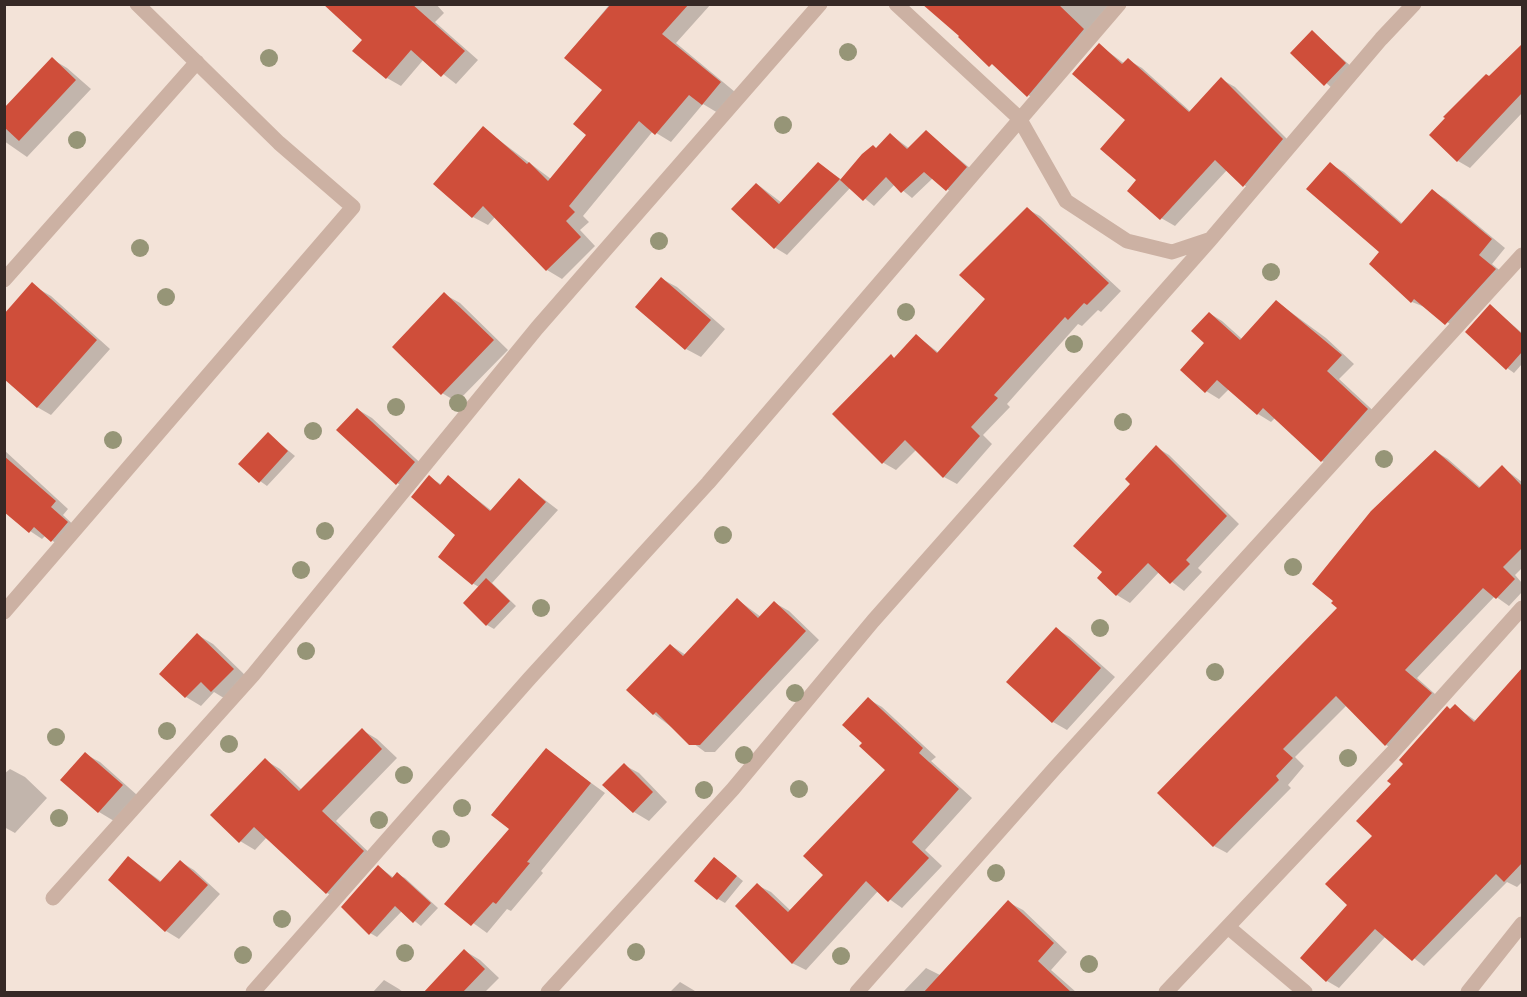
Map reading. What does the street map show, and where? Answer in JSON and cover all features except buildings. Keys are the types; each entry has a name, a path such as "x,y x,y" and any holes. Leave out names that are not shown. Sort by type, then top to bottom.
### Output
{"street":[{"path":"4,612 352,207 279,143 137,4"},
{"path":"53,898 253,675 537,328 820,4"},
{"path":"896,4 1019,118 1066,201 1127,241 1172,252 1210,240"},
{"path":"253,993 514,696 708,483 1119,4"},
{"path":"548,993 733,789 873,621 1210,240 1381,39 1414,4"},
{"path":"4,280 197,62"},
{"path":"858,993 1055,768 1522,255"},
{"path":"1166,993 1392,753 1522,608"},
{"path":"1468,993 1522,924"},
{"path":"1228,927 1305,993"}]}
